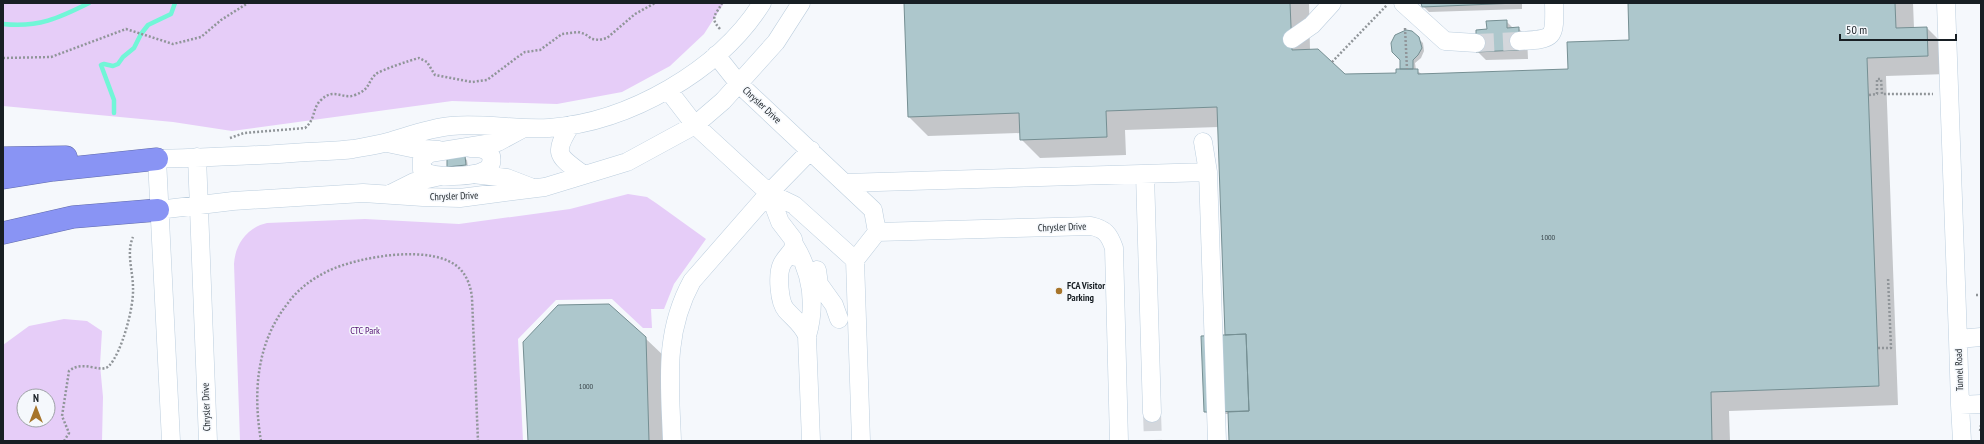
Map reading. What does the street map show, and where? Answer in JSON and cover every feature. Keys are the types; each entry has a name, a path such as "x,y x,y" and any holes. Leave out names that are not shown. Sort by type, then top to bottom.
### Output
{"highway":[{"path":"3,158 52,156 157,158"},
{"path":"3,178 53,170 157,158"},
{"path":"3,233 72,217 158,210"}],"street":[{"path":"171,441 158,210 157,158 351,149 387,143 420,131 451,126 525,128 571,125 595,120 628,109 668,90 716,55 737,35 762,3"},
{"name":"Chrysler Drive","path":"158,210 317,195 363,193 460,198 534,188 584,176 627,162 695,125 723,101 776,42 801,3"},
{"path":"1292,39 1312,25 1332,3"},
{"path":"1519,41 1545,40 1552,35 1555,27 1554,3"},
{"path":"1946,3 1958,339"},
{"path":"1393,7 1445,41 1476,44"},
{"name":"Chrysler Drive","path":"716,55 739,84 873,210 877,232 1091,226 1100,228 1106,232 1110,237 1114,248 1120,441"},
{"path":"668,90 695,125 769,193 794,204 855,260"},
{"path":"571,125 560,145 561,154 566,162 584,176"},
{"path":"387,143 411,148 440,150 470,148 498,142 525,128"},
{"path":"1202,142 1208,172 1218,441"},
{"path":"389,194 414,182 442,176 472,173 487,169 491,164 492,159 490,153 485,150 470,148"},
{"path":"440,150 425,156 422,159 421,165 422,170 426,173 442,176"},
{"path":"672,441 669,359 677,313 692,281 769,193 810,150"},
{"name":"Chrysler Drive","path":"197,157 208,441"},
{"path":"845,183 1208,172"},
{"path":"472,173 507,178 534,188"},
{"path":"1145,174 1152,413"},
{"path":"769,193 780,222 791,238 804,262 811,294 812,320 800,325"},
{"path":"861,441 855,260 877,232"},
{"path":"791,238 804,243 812,253 817,262 819,284 834,305 839,319"},
{"path":"791,238 780,273 780,300 782,305 800,325 811,441"},
{"name":"Tunnel Road","path":"1981,337 1958,339 1960,405 1981,404"},
{"path":"1960,405 1962,441"}],"path":[{"path":"3,58 52,57 126,29 173,44 201,37 221,20 248,3"},
{"path":"230,138 244,133 305,128 311,124 317,104 328,95 334,93 353,96 366,89 376,75 382,71 419,58 427,62 435,75 472,82 487,80 525,52 540,50 562,34 578,32 585,34 592,39 599,40 606,38 635,14 655,3"},
{"path":"720,29 714,22 713,18 722,3"},
{"path":"1332,62 1393,7 1388,3"},
{"path":"1405,24 1407,69"},
{"path":"1869,95 1877,94 1877,79 1881,79 1882,94 1938,94"},
{"path":"64,441 68,433 62,416 68,371 78,366 108,367 126,329 133,300 129,247 133,237"},
{"path":"261,441 256,398 258,370 267,341 282,310 300,290 327,272 354,262 392,255 429,257 448,261 461,270 469,283 472,298 478,441"},
{"path":"1878,348 1891,348 1888,277"},
{"path":"1976,295 1981,295"},
{"path":"1980,431 1981,425"}],"green space":[{"path":"3,3 724,3 704,34 670,66 622,92 557,104 452,101 232,131 173,122 3,106"},
{"name":"CTC Park","path":"628,194 647,197 706,239 674,284 664,309 651,309 652,328 643,328 612,299 556,300 518,339 523,441 240,441 234,264 240,243 248,232 254,228 267,223 365,219 459,224 570,209"},
{"path":"64,319 87,321 102,331 100,365 103,397 102,441 3,441 3,345 29,326"}],"building":[{"path":"904,3 1290,3 1292,50 1318,49 1345,74 1396,73 1396,69 1418,69 1418,74 1568,69 1567,42 1629,40 1628,3 1895,3 1896,28 1927,27 1928,56 1867,58 1879,386 1711,392 1712,441 1229,441 1228,412 1249,411 1246,334 1225,335 1217,107 1106,111 1107,137 1020,140 1019,113 908,117"},
{"path":"1421,3 1517,3 1422,7"},
{"path":"1507,20 1507,28 1519,27 1519,50 1476,52 1476,30 1487,29 1486,21"},
{"path":"1406,30 1412,31 1419,37 1422,48 1413,60 1413,69 1400,69 1400,60 1392,52 1391,43 1395,35"},
{"path":"465,156 466,165 447,167 447,158"},
{"path":"609,304 646,337 649,441 528,441 523,342 558,305"},
{"path":"1246,334 1249,411 1204,412 1201,336"}],"waterway":[{"path":"3,24 27,25 48,21 89,3"},
{"path":"114,113 114,100 101,65 104,64 113,66 118,64 123,57 134,48 141,34 148,25 171,14 175,3"}],"tunnel":[{"path":"1476,43 1519,41"},
{"path":"1152,413 1153,441"}],"place":[{"name":"FCA Visitor Parking","path":"1059,291"}]}
